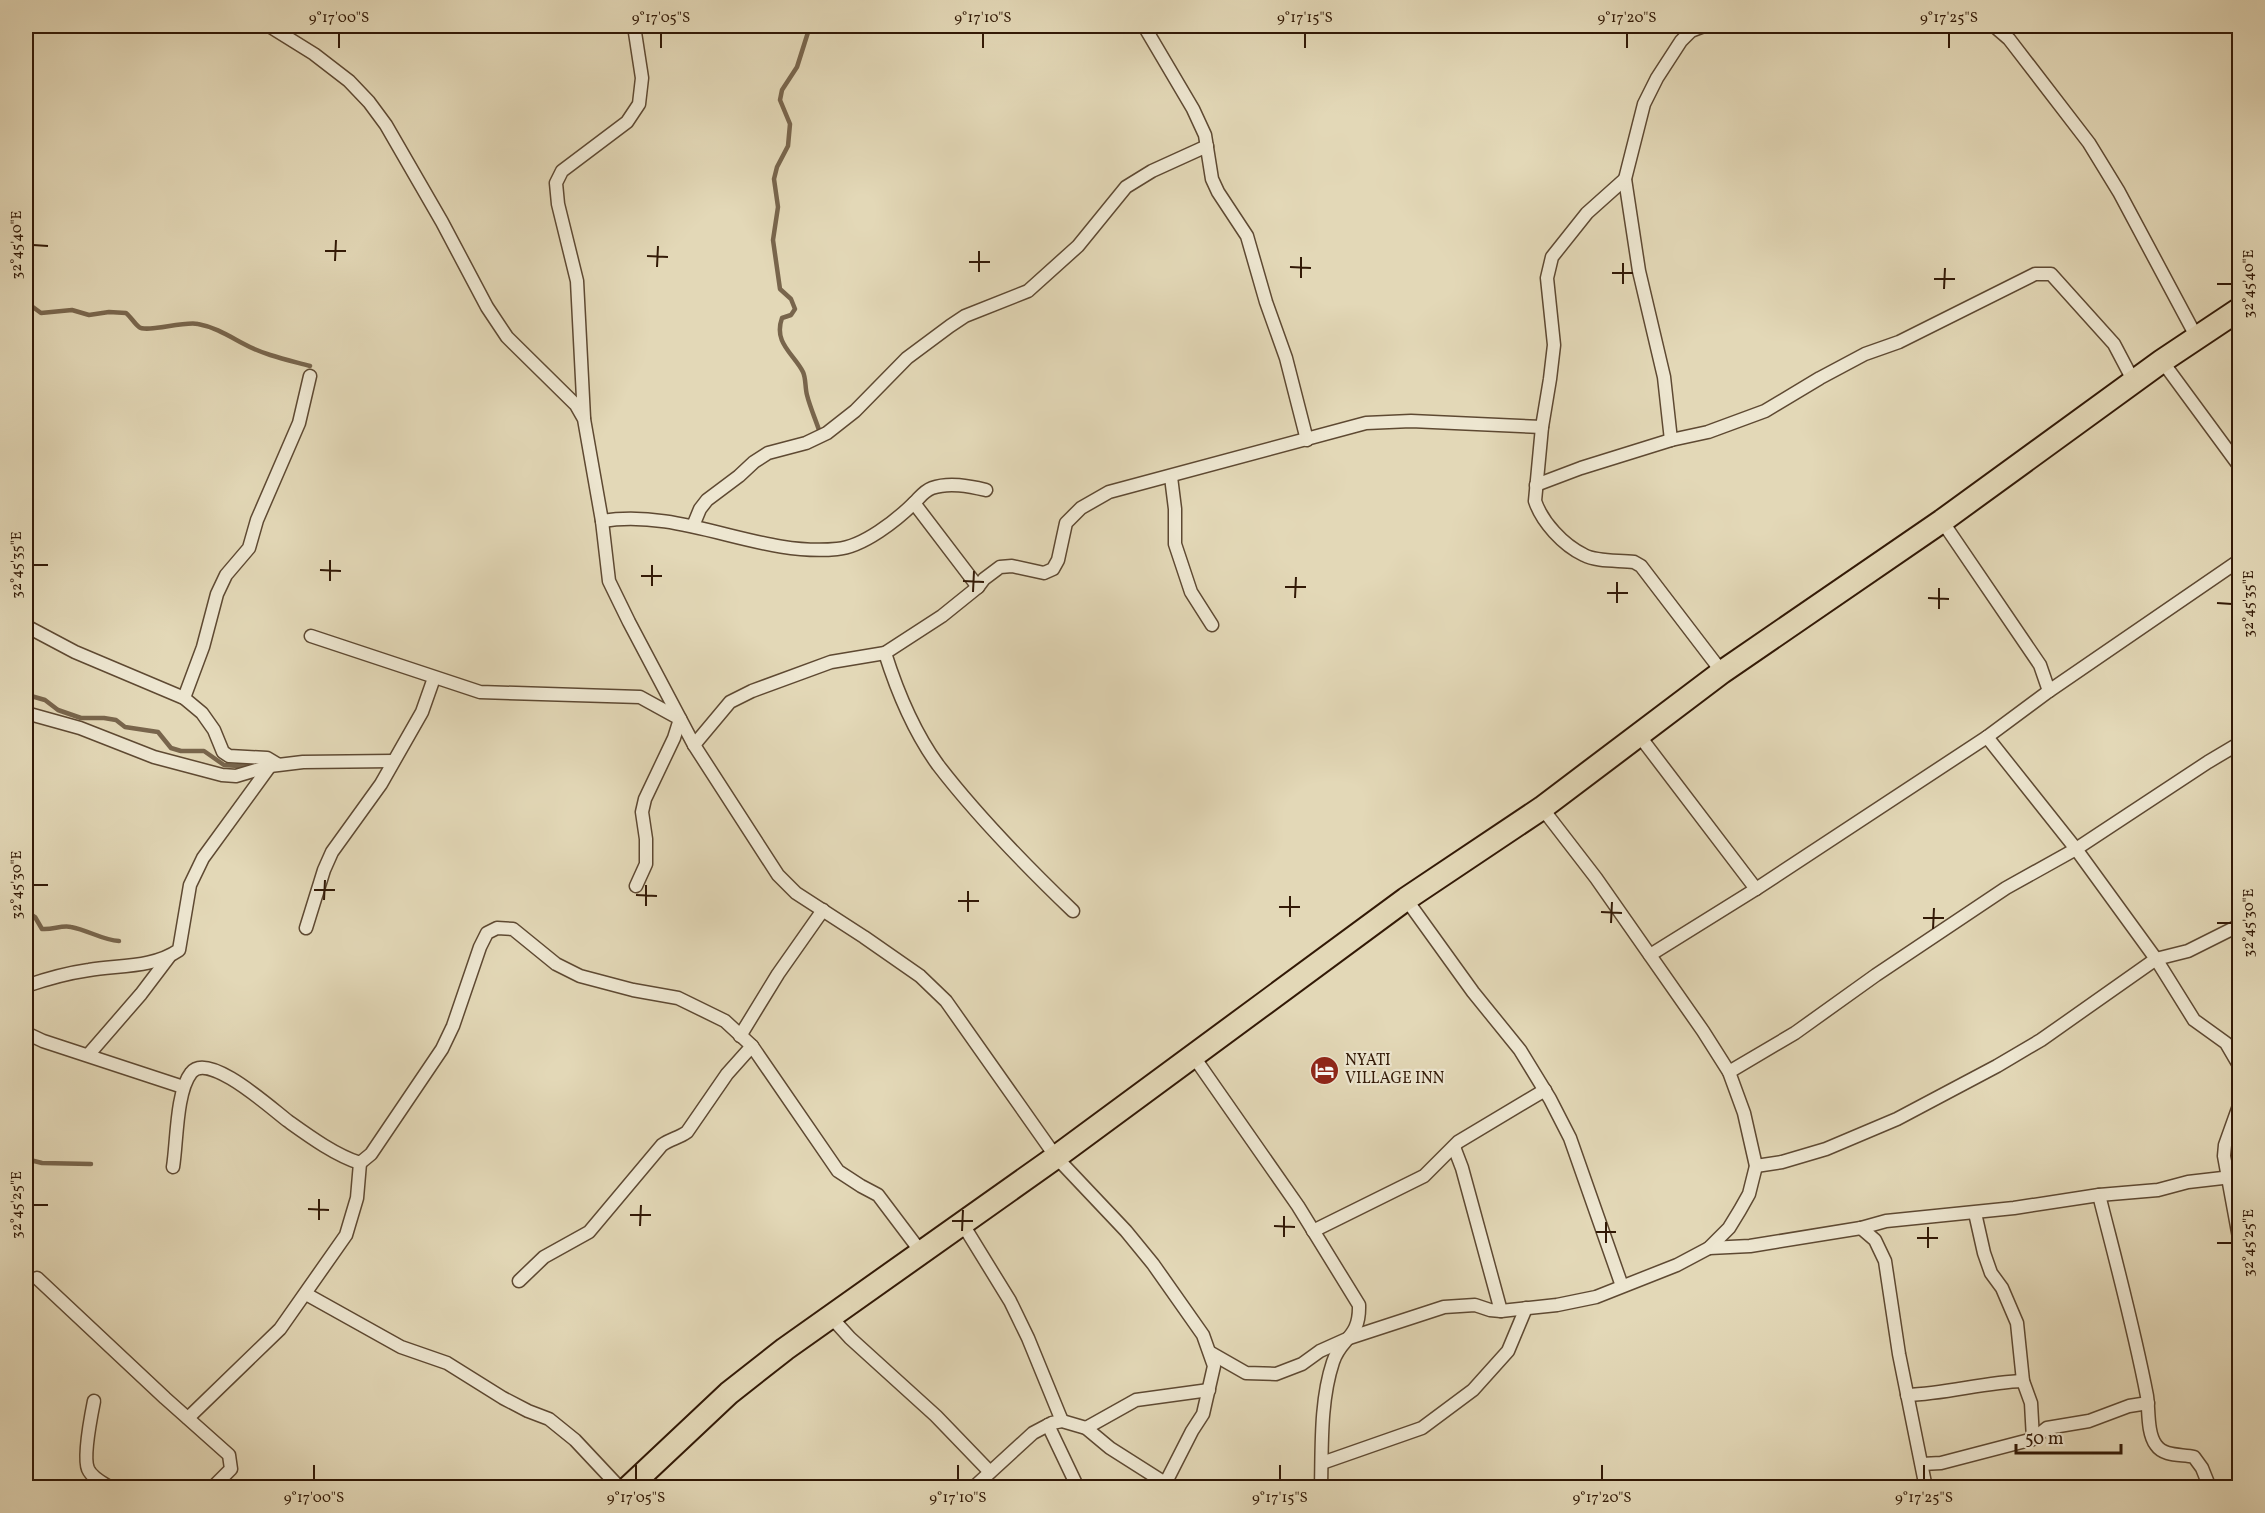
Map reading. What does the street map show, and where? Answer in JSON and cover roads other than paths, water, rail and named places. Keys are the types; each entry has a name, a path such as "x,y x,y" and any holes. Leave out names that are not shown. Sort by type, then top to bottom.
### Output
{"highway":[{"path":"628,1488 729,1393 785,1349 1194,1057 1406,899 1542,808 1722,672 1942,521 2162,361 2240,309"}],"street":[{"path":"269,26 332,68 349,81 369,102 392,134 487,308 507,337 576,405 584,419"},
{"path":"634,26 642,78 639,104 627,122 562,171 556,183 558,204 576,281 584,419 602,521 609,581 694,745 778,875 796,893 920,976 946,1001 1056,1157 1126,1230 1146,1256 1194,1321 1211,1353 1214,1366 1203,1414 1192,1431 1169,1485 1110,1448 1086,1428 1062,1421 1033,1433 973,1488"},
{"path":"1144,26 1193,109 1205,135 1212,179 1247,236 1266,302 1286,358 1307,440"},
{"path":"1671,441 1664,377 1639,271 1625,179 1648,95 1681,41 1691,31 1704,26"},
{"path":"1994,26 2009,39 2089,143 2120,192 2197,339"},
{"path":"693,526 700,509 707,500 754,462 768,453 806,443 827,433 855,411 907,358 950,326 965,316 1028,291 1078,246 1126,187 1152,171 1207,146"},
{"path":"1625,179 1587,213 1552,257 1547,278 1554,345 1542,427 1535,501 1539,513 1549,527 1585,556 1634,562 1641,566 1722,672"},
{"path":"1536,485 1581,468 1708,432 1766,411 1865,354 1899,342 2035,274 2051,274 2114,344 2134,382"},
{"path":"2162,361 2240,467"},
{"path":"184,698 203,647 217,594 226,575 249,548 257,520 299,423 310,376"},
{"path":"694,745 730,702 752,691 831,663 885,653 942,616 1000,567 1012,566 1044,573 1053,569 1058,560 1066,523 1081,508 1109,492 1366,423 1411,421 1542,427"},
{"path":"1171,477 1175,509 1175,544 1191,592 1212,625"},
{"path":"602,521 624,518 668,521 785,547 839,549 866,541 932,488 950,484 986,490"},
{"path":"914,503 978,587"},
{"path":"1942,521 2040,665 2049,691"},
{"path":"1650,955 1756,889 1987,737 2049,691 2240,560"},
{"path":"26,626 75,652 184,698 202,713 214,730 223,752 239,757 267,758 274,765"},
{"path":"310,636 480,692 609,694 640,697 680,720"},
{"path":"885,653 894,680 920,735 938,764 988,824 1073,911"},
{"path":"306,928 332,852 381,784 422,712 434,678"},
{"path":"26,713 80,728 154,757 222,775 236,776 274,765 393,761"},
{"path":"636,886 646,864 646,839 642,812 645,799 674,738 680,720"},
{"path":"1638,734 1756,889"},
{"path":"1987,737 2076,849 2156,959 2194,1020 2226,1042 2240,1067"},
{"path":"1729,1072 1795,1033 1876,975 2006,888 2076,849 2240,743"},
{"path":"89,1054 141,994 169,957 179,950 190,885 203,858 274,765"},
{"path":"1211,1353 1246,1373 1276,1374 1302,1364 1320,1351 1349,1338 1444,1307 1475,1305 1501,1311 1575,1302 1596,1297 1677,1265 1709,1248 1729,1228 1740,1210 1749,1194 1756,1166 1744,1113 1729,1072 1596,878 1542,808"},
{"path":"1406,899 1473,992 1520,1050 1545,1090 1570,1138 1622,1286"},
{"path":"740,1036 778,974 823,910"},
{"path":"1756,1166 1782,1162 1827,1149 1897,1119 2041,1040 2156,959 2188,951 2240,925"},
{"path":"188,1418 280,1329 346,1235 357,1198 360,1163 371,1154 442,1049 453,1026 480,947 488,933 497,928 513,929 556,964 580,976 633,990 678,998 725,1021 752,1047 838,1171 878,1195 921,1252"},
{"path":"26,986 87,970 149,963 169,957"},
{"path":"26,1033 183,1087"},
{"path":"519,1281 544,1257 589,1232 662,1145 687,1132 726,1074 752,1047"},
{"path":"1194,1057 1313,1231 1359,1305 1356,1328 1333,1361 1329,1378 1324,1414 1321,1488"},
{"path":"173,1167 183,1087 192,1071 198,1068 214,1071 251,1090 271,1108 319,1141 348,1159 360,1163"},
{"path":"1313,1231 1424,1176 1454,1147 1545,1090"},
{"path":"2240,1103 2225,1145 2224,1156 2233,1178 2240,1243"},
{"path":"1454,1147 1462,1168 1501,1311"},
{"path":"1709,1248 1750,1246 1861,1228 1886,1221 1975,1213 2099,1195 2158,1190 2188,1182 2233,1178"},
{"path":"2099,1195 2129,1306 2148,1403 2152,1437 2156,1446 2172,1454 2194,1457 2202,1468 2210,1488"},
{"path":"1975,1213 1991,1273 2002,1288 2017,1323 2023,1381 2031,1403 2032,1439"},
{"path":"962,1223 1010,1301 1028,1338 1062,1421"},
{"path":"1861,1228 1875,1240 1885,1261 1907,1395 1923,1464 1926,1488"},
{"path":"38,1278 229,1455 231,1469 212,1488"},
{"path":"306,1294 401,1347 447,1364 503,1398 549,1419 575,1440 620,1488"},
{"path":"1322,1462 1422,1428 1473,1390 1508,1351 1526,1308"},
{"path":"831,1317 850,1338 936,1416 990,1472"},
{"path":"1907,1395 1929,1395 2000,1381 2023,1381"},
{"path":"1086,1428 1136,1400 1209,1390"},
{"path":"94,1401 88,1438 87,1468 93,1477 111,1488"},
{"path":"1923,1464 1941,1463 2032,1439 2047,1428 2089,1421 2129,1406 2148,1403"},
{"path":"1048,1425 1078,1488"}],"waterway":[{"path":"810,26 797,67 782,90 780,100 790,124 788,146 777,167 774,179 778,207 773,240 780,289 791,299 795,309 791,315 782,318 780,334 786,348 803,372 806,392 819,430"},
{"path":"26,302 41,313 72,310 89,315 109,312 126,313 139,327 143,328 183,324 204,325 260,351 310,366"},
{"path":"26,689 31,696 45,700 58,710 81,718 116,720 125,727 158,732 171,748 181,751 204,751 224,765 238,766 252,762"},
{"path":"26,911 35,917 42,929 71,927 119,941"},
{"path":"26,1159 42,1163 91,1164"}],"place":[{"name":"NYATI VILLAGE INN","path":"1324,1070"}]}
